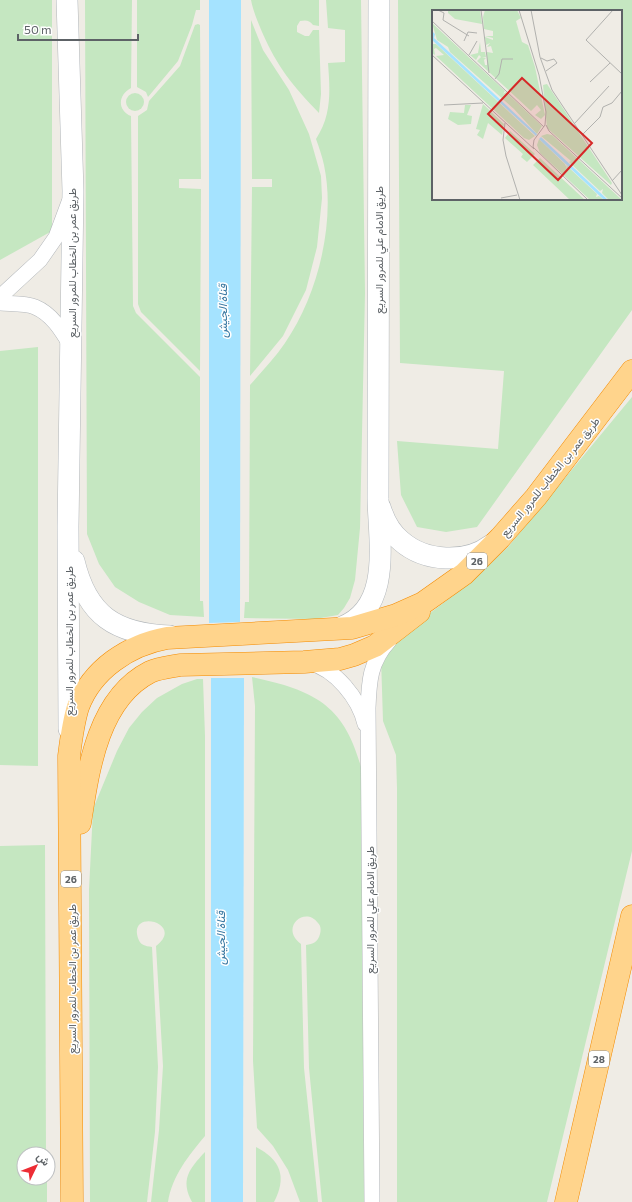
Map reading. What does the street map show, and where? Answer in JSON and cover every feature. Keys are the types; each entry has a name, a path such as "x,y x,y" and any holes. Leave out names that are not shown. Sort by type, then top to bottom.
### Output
{"highway":[{"name":"طريق عمر بن الخطاب للمرور السريع","path":"72,1202 72,918 69,756 78,707 95,678 107,665 135,648 151,641 193,636 326,631 365,625 396,615 423,603 464,574 500,538 536,497 632,371"},
{"path":"72,918 77,845 83,803 93,760 107,718 126,691 150,672 164,667 200,664 304,662 333,660 354,655 375,646 401,628 464,574"},
{"name":"28","path":"566,1202 632,916"}],"main road":[{"name":"طريق عمر بن الخطاب للمرور السريع","path":"67,0 72,191 68,526 69,756"},
{"name":"طريق الامام علي للمرور السريع","path":"326,631 343,627 356,621 365,613 373,600 379,569 379,0"},
{"name":"طريق الامام علي للمرور السريع","path":"378,499 384,518 400,541 411,548 426,554 442,558 458,558 485,550 500,538"},
{"name":"طريق عمر بن الخطاب للمرور السريع","path":"68,526 74,560 83,588 99,611 109,620 133,632 148,635 193,636"}],"street":[{"path":"0,297 40,260 56,237 72,191"},
{"path":"0,303 34,307 48,315 60,328 71,347"},
{"name":"طريق الامام علي للمرور السريع","path":"372,1202 368,736 369,680 374,662 386,644 401,628"},
{"path":"304,662 326,669 337,678 357,704 364,720 368,736"}],"green space":[{"path":"0,0 52,0 52,231 0,260"},
{"path":"85,0 132,0 131,88 124,94 121,106 126,113 131,116 133,306 136,313 200,377 200,601 203,601 204,617 170,615 139,602 115,587 99,564 87,534"},
{"path":"137,0 200,0 200,10 196,10 192,25 178,61 148,97 146,92 137,87"},
{"path":"251,0 319,0 319,26 313,25 304,20 300,21 297,26 297,32 305,36 309,36 313,30 319,30 321,94 319,113 286,76 262,32"},
{"path":"326,0 361,0 365,293 360,528 355,580 350,598 338,615 315,619 244,618 245,602 249,602 250,385 281,349 297,324 315,281 326,234 328,210 327,187 324,165 316,139 325,121 329,102 328,63 345,62 345,30 328,28"},
{"path":"398,0 632,0 632,310 477,527 446,532 417,527 401,495 397,441 498,449 504,371 400,363"},
{"path":"251,20 263,50 289,90 309,134 321,176 322,198 317,247 306,290 283,336 250,376 252,187 272,187 272,179 252,179"},
{"path":"195,25 200,25 201,179 179,179 179,188 201,189 200,371 141,312 138,304 138,116 147,110 149,101 180,66"},
{"path":"135,93 141,96 144,102 141,108 135,111 129,108 126,102 129,96"},
{"path":"38,347 38,766 0,765 0,351"},
{"path":"632,397 632,851 547,1202 397,1202 397,788 396,755 383,721 381,658 409,629 467,585 508,547"},
{"path":"252,677 292,688 323,703 335,714 345,728 354,746 361,767 364,1202 322,1202 309,1068 306,945 317,941 321,930 320,925 313,918 307,916 296,921 293,926 293,931 295,938 301,944 304,1068 318,1202 300,1202 288,1170 273,1146 257,1128 253,1061 255,706"},
{"path":"197,679 203,679 205,736 205,1136 182,1166 173,1183 168,1202 151,1202 159,1130 163,1066 156,946 163,938 164,931 161,925 147,921 141,923 137,929 138,938 141,944 152,947 158,1067 155,1132 147,1202 90,1202 89,890 93,809 117,751 129,728 142,712 157,698 182,684"},
{"path":"45,845 46,1146 16,1146 16,1186 47,1186 47,1202 0,1202 0,846"},
{"path":"256,1147 271,1158 279,1170 281,1177 280,1185 274,1202 256,1202"},
{"path":"205,1152 205,1202 192,1202 188,1194 188,1175"}],"water":[{"name":"قناة الجيش","path":"209,0 241,0 240,622 209,623"},
{"name":"قناة الجيش","path":"211,678 244,678 243,1202 211,1202"}],"pier":[{"path":"211,676 244,676 246,678 209,678"}]}
